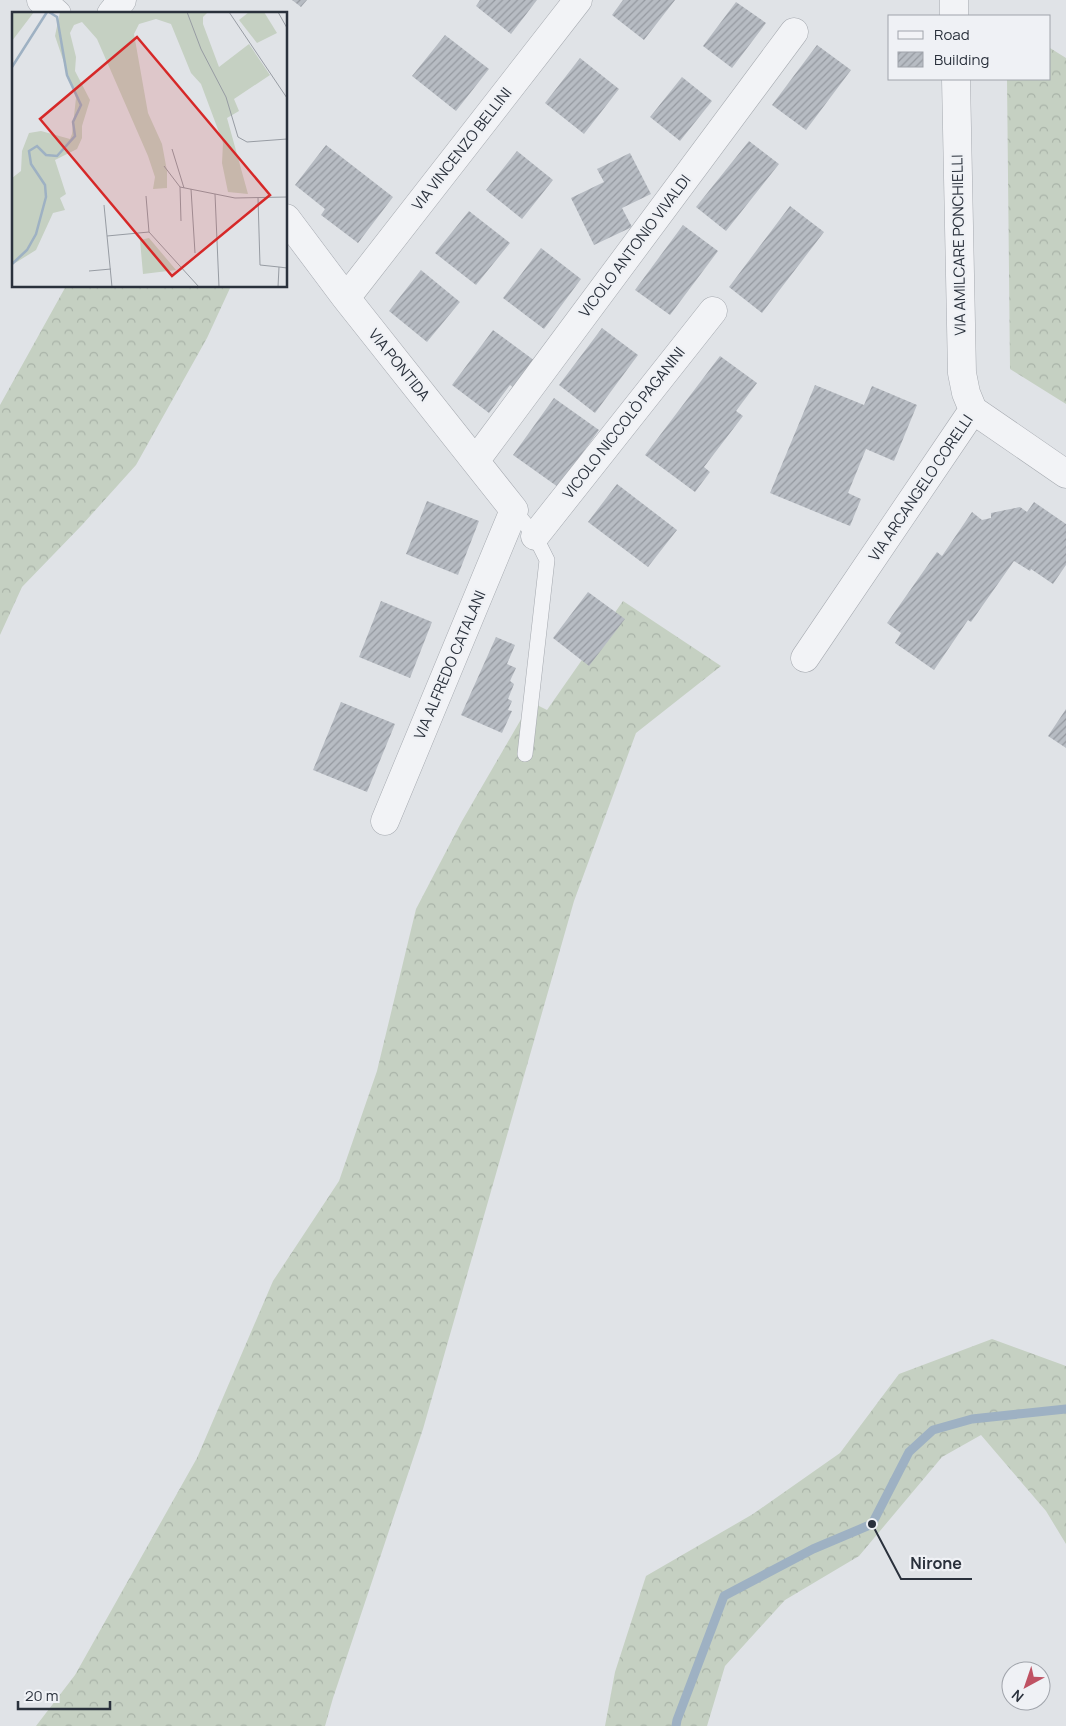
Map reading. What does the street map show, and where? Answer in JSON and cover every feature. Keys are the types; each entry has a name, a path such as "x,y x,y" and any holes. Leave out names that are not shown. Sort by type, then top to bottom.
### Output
{"street":[{"path":"41,0 55,12"},
{"path":"113,12 122,0"},
{"name":"VIA VINCENZO BELLINI","path":"346,298 578,0"},
{"path":"954,0 954,15"},
{"name":"VICOLO ANTONIO VIVALDI","path":"476,460 794,32"},
{"name":"VIA AMILCARE PONCHIELLI","path":"956,80 962,374 966,393 973,410"},
{"name":"VIA PONTIDA","path":"288,221 346,298 514,510"},
{"name":"VICOLO NICCOLÒ PAGANINI","path":"535,536 713,311"},
{"name":"VIA ARCANGELO CORELLI","path":"805,658 973,410 1066,474"},
{"name":"VIA ALFREDO CATALANI","path":"385,820 514,510"}],"lane":[{"path":"514,510 535,536 547,560 525,754"}],"green space":[{"path":"1051,49 1066,58 1066,404 1010,369 1007,80 1051,80"},
{"path":"65,288 230,288 207,338 136,465 82,525 22,587 0,635 0,405"},
{"path":"623,601 721,666 636,733 574,901 423,1429 325,1726 36,1726 75,1675 197,1458 273,1281 339,1181 377,1071 416,909 462,821 531,702 547,710"},
{"path":"992,1339 1066,1366 1066,1544 1046,1511 981,1435 942,1457 859,1556 785,1600 725,1666 707,1726 605,1726 615,1672 646,1576 753,1514 840,1453 899,1374"}],"building":[{"path":"292,0 307,0 301,7"},
{"path":"480,0 537,0 511,34 476,6"},
{"path":"623,0 675,0 644,40 612,15"},
{"path":"736,2 766,23 732,68 703,46"},
{"path":"445,35 489,69 456,111 412,76"},
{"path":"817,45 851,70 806,130 772,105"},
{"path":"580,58 619,89 584,134 545,103"},
{"path":"682,77 712,101 680,141 650,117"},
{"path":"749,141 779,164 726,231 696,207"},
{"path":"326,145 393,197 358,243 321,215 325,209 295,185"},
{"path":"517,151 553,180 522,219 486,190"},
{"path":"630,153 651,194 622,208 632,227 594,245 571,198 604,182 597,169"},
{"path":"790,206 824,232 762,313 729,287"},
{"path":"469,211 510,243 476,285 435,253"},
{"path":"683,225 718,251 670,315 635,290"},
{"path":"541,248 581,279 544,329 503,298"},
{"path":"421,270 460,302 427,342 389,311"},
{"path":"602,328 638,355 595,413 559,385"},
{"path":"493,330 535,361 514,388 510,385 489,413 452,385"},
{"path":"720,356 757,383 736,411 743,416 704,467 710,472 695,492 645,455"},
{"path":"815,385 864,405 872,386 917,405 894,461 866,449 848,493 861,499 850,526 770,493"},
{"path":"554,398 599,430 558,487 513,455"},
{"path":"617,484 677,530 648,567 588,522"},
{"path":"427,501 479,521 458,575 406,554"},
{"path":"1034,502 1066,524 1066,565 1053,584 1031,569 1030,571 1014,561 971,622 968,620 934,670 895,643 901,633 887,623 937,552 942,556 972,512 982,520 991,518 991,513 1020,507 1027,512"},
{"path":"588,592 625,619 589,666 553,638"},
{"path":"381,601 432,622 410,678 359,657"},
{"path":"496,637 515,645 507,664 516,668 510,681 514,684 508,699 512,701 508,710 512,711 502,733 461,715"},
{"path":"341,702 395,724 367,792 313,770"},
{"path":"1066,709 1066,748 1048,736"}],"waterway":[{"path":"676,1726 724,1596 813,1549 872,1524 909,1452 933,1430 972,1419 1066,1409"}],"place":[{"name":"Nirone","path":"872,1524"}]}
